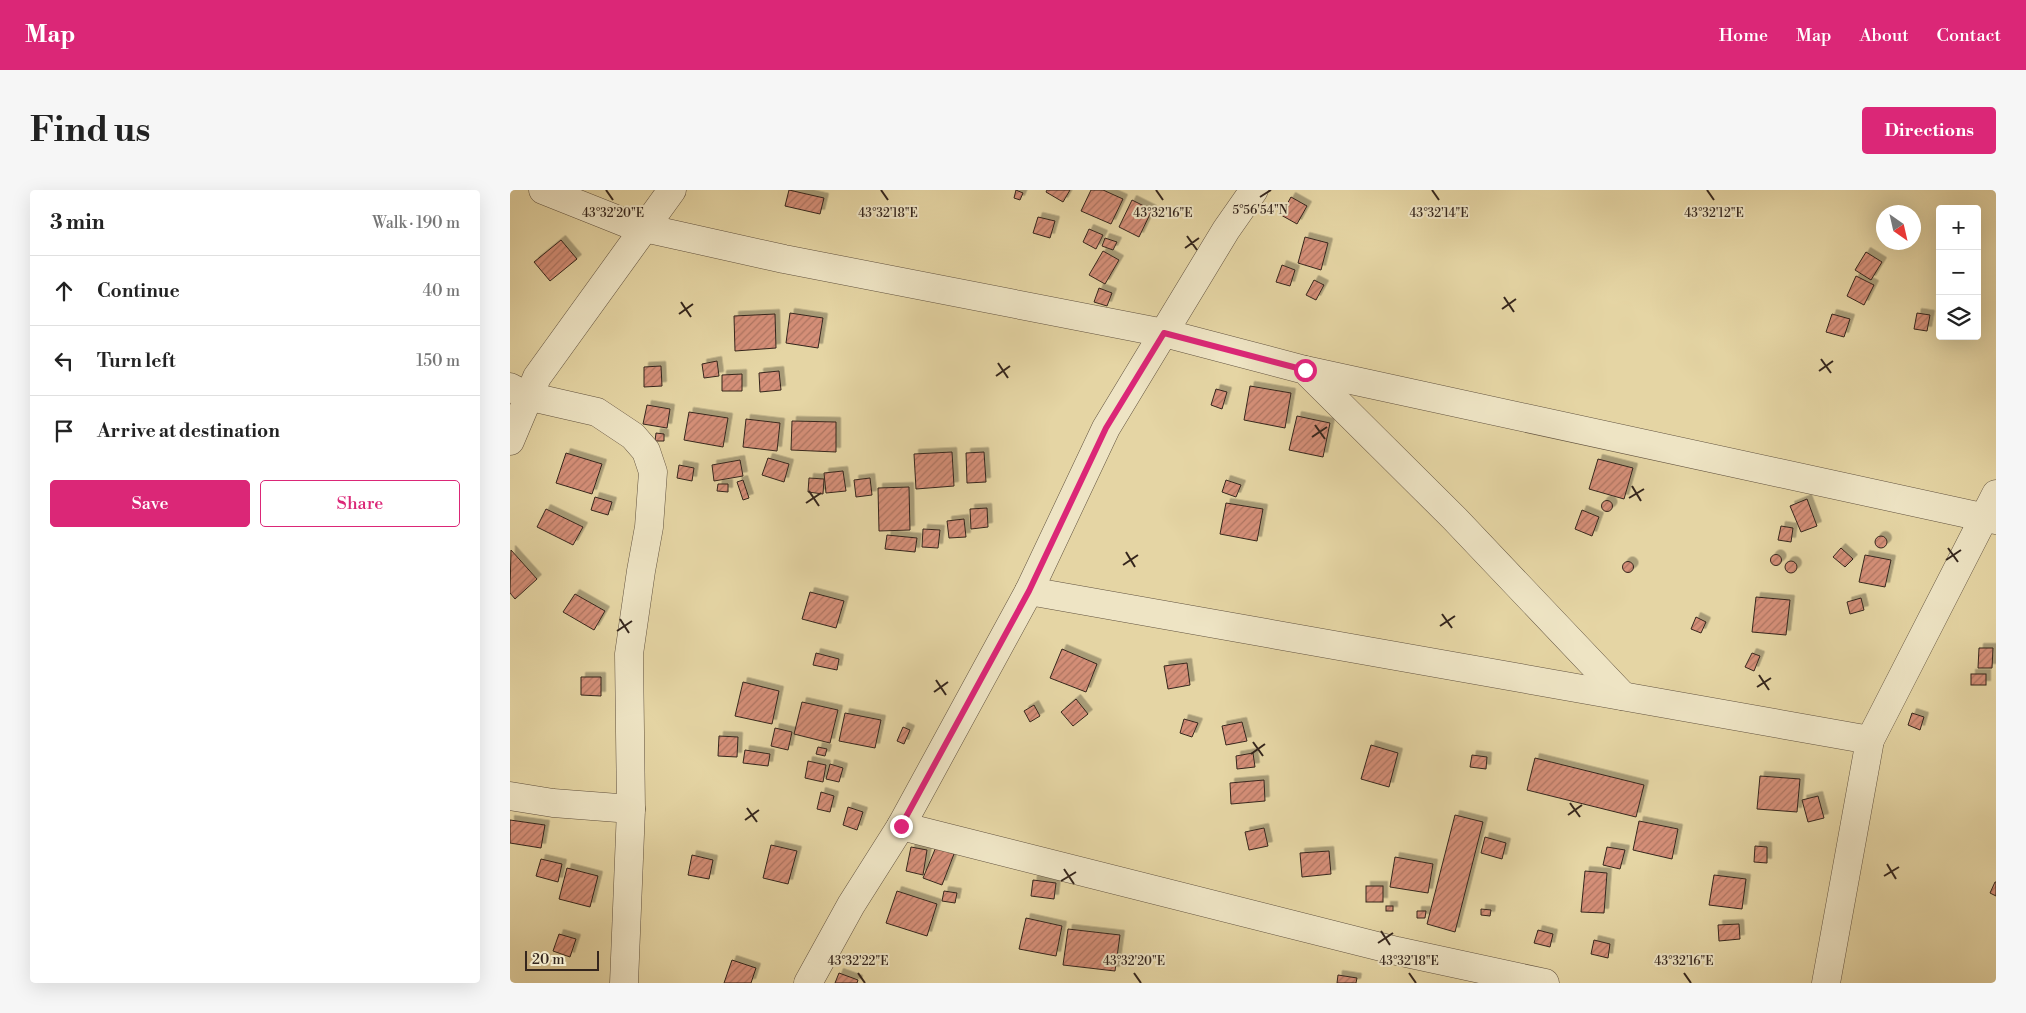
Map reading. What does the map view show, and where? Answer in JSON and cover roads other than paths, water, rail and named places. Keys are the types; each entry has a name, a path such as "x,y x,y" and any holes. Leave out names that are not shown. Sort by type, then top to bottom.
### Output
{"street":[{"path":"543,190 631,225 793,261 1164,333 1305,370 1992,511 1870,740 1826,983"},
{"path":"510,441 519,391 537,377 672,190"},
{"path":"808,983 851,905 901,826 1029,591 1106,428 1226,230 1254,190"},
{"path":"1305,370 1455,519 1623,696"},
{"path":"519,391 597,412 634,436 646,451 653,472 649,527 629,654 631,809 624,983"},
{"path":"1029,591 1870,740"},
{"path":"510,796 631,809"},
{"path":"901,826 1397,950 1545,983"}]}
